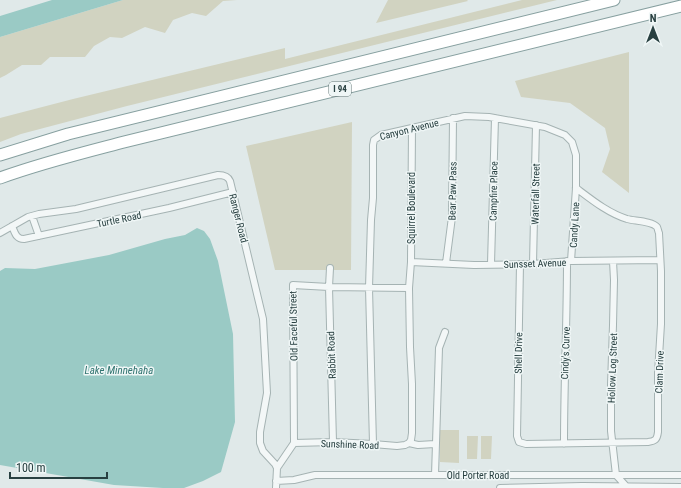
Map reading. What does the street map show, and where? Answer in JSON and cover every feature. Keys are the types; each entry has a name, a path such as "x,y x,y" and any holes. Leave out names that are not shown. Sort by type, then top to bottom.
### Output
{"highway":[{"name":"I 94","path":"0,155 68,134 614,0"},
{"name":"I 94","path":"0,178 18,171 117,144 681,6"}],"street":[{"name":"Canyon Avenue","path":"373,444 369,288 373,142 375,138 381,134 465,116 495,118 545,127 565,135 572,142 576,154 576,188"},
{"name":"Bear Paw Pass","path":"446,263 452,216 453,118"},
{"name":"Campfire Place","path":"491,264 495,118"},
{"name":"Waterfall Street","path":"534,264 536,125"},
{"name":"Squirrel Boulevard","path":"409,288 411,262 412,128"},
{"name":"Ranger Road","path":"0,233 32,216 46,212 76,209 218,175 225,175 229,178 265,329 267,393 260,432 260,443 263,451 277,468"},
{"path":"576,188 614,214 627,219 653,224 658,228 660,260"},
{"name":"Candy Lane","path":"569,261 576,188"},
{"name":"Turtle Road","path":"12,226 19,239 24,239 169,208 233,192"},
{"path":"32,216 39,236"},
{"name":"Sunsset Avenue","path":"411,262 474,265 534,264 569,261 660,260"},
{"name":"Clam Drive","path":"612,443 651,442 656,440 658,436 658,373 661,324 660,260"},
{"name":"Cindy's Curve","path":"564,444 564,382 569,261"},
{"name":"Hollow Log Street","path":"613,261 614,325 611,386 611,431 616,475"},
{"name":"Shell Drive","path":"520,264 517,436 519,442 526,444 564,444"},
{"name":"Rabbit Road","path":"330,268 329,287 333,442"},
{"name":"Old Faceful Street","path":"294,443 293,285 409,288"},
{"path":"409,288 412,391 412,433 409,443"},
{"path":"435,475 435,444 440,348 446,332"},
{"name":"Sunshine Road","path":"294,443 333,442 397,446 409,443 418,445 435,444"},
{"path":"276,488 277,468 294,443"},
{"path":"564,444 612,443"},
{"name":"Old Porter Road","path":"276,481 294,480 315,475 681,475"},
{"path":"616,475 626,487"},
{"path":"502,488 681,487"}],"green space":[{"path":"123,0 237,0 223,1 206,16 192,13 173,20 165,33 145,27 122,38 110,37 94,46 85,57 50,57 41,65 22,65 0,78 0,37"},
{"path":"388,0 467,0 468,1 376,23"},
{"path":"522,0 557,0 127,106 21,134 0,142 0,118 285,48 285,59"},
{"path":"629,52 629,193 602,172 610,149 605,128 570,103 521,97 515,81"},
{"path":"352,122 351,270 275,270 246,146"},
{"path":"440,430 459,430 459,463 440,462"},
{"path":"467,436 478,436 477,459 467,459"},
{"path":"481,436 492,436 491,459 481,459"}],"water":[{"path":"52,0 123,0 0,37 0,16"},
{"name":"Lake Minnehaha","path":"197,228 204,231 210,239 218,261 233,334 235,422 221,472 184,488 163,488 114,485 0,465 0,271 5,268 35,269 109,255 165,239 185,235"}]}
